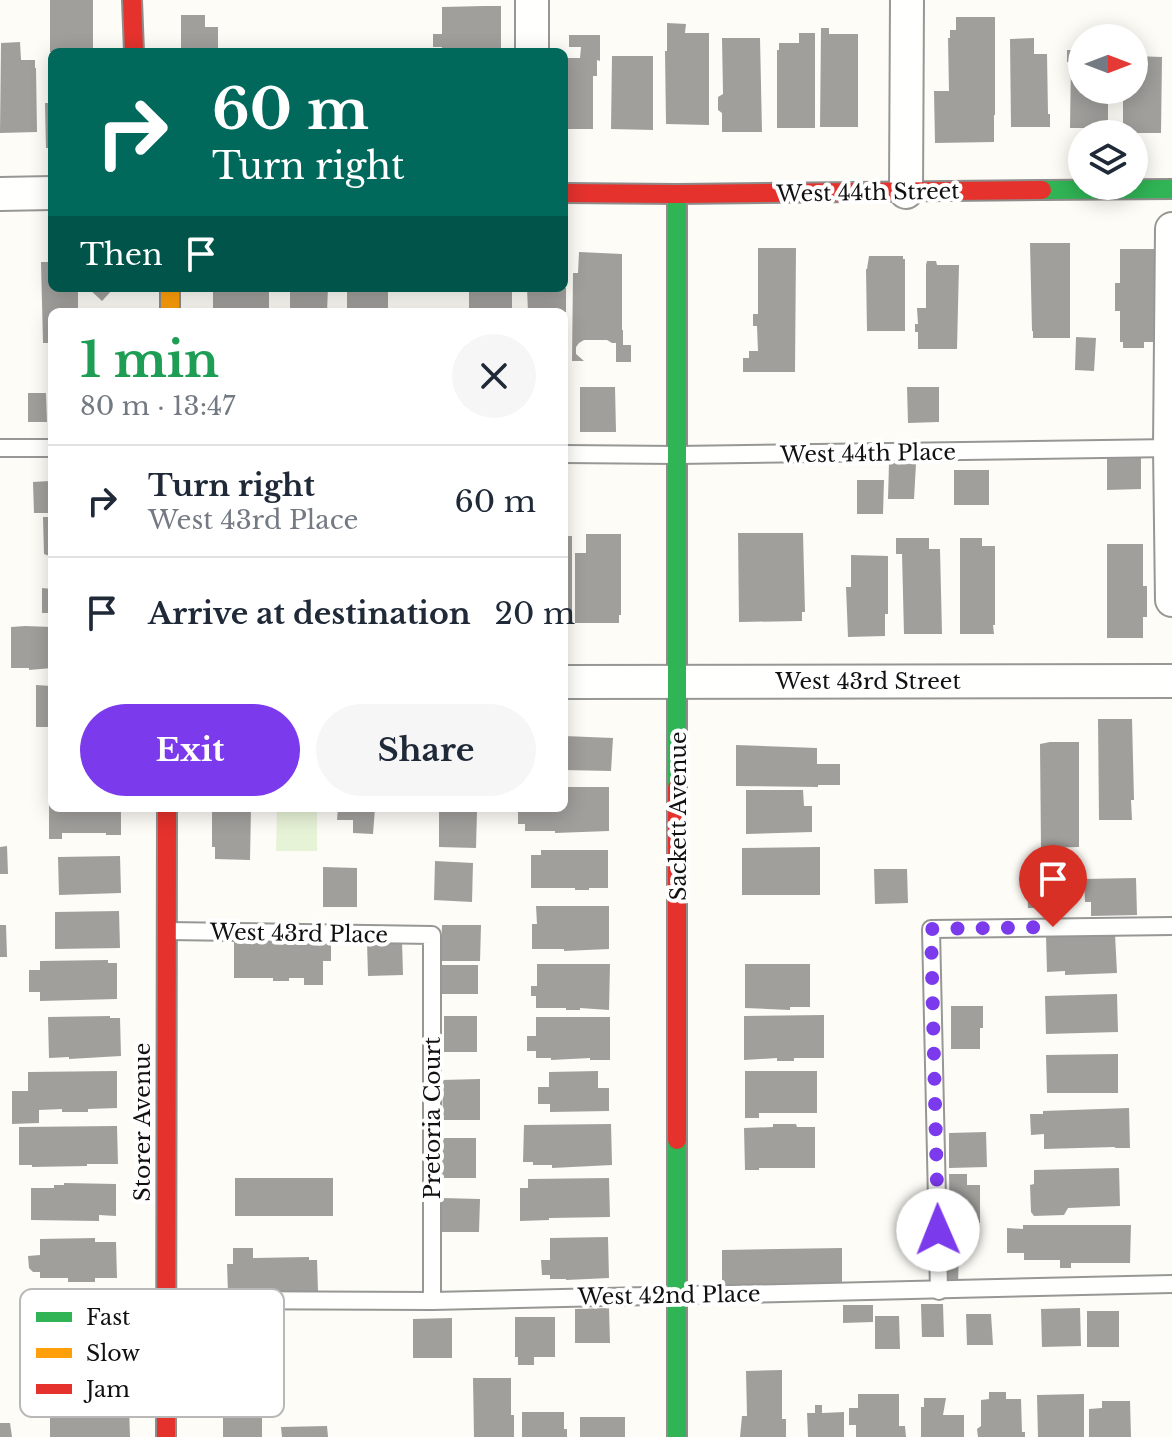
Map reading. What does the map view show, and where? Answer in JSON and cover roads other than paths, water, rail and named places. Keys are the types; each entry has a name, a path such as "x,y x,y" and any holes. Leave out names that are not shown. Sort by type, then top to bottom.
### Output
{"street":[{"path":"132,0 134,48"},
{"path":"532,0 532,48"},
{"path":"906,192 907,0"},
{"name":"West 44th Street","path":"568,193 1172,189"},
{"path":"0,194 48,193"},
{"name":"Sackett Avenue","path":"677,194 677,1437"},
{"path":"1172,229 1172,600"},
{"name":"West 43rd Street","path":"568,682 1172,681"},
{"name":"Storer Avenue","path":"166,1289 167,812"}],"lane":[{"path":"0,448 48,448"},
{"name":"West 44th Place","path":"568,454 1171,448"},
{"path":"939,1291 931,929 1172,926"},
{"name":"West 43rd Place","path":"166,931 432,935"},
{"name":"Pretoria Court","path":"432,935 432,1301"},
{"name":"West 42nd Place","path":"284,1300 432,1301 1172,1284"}]}
